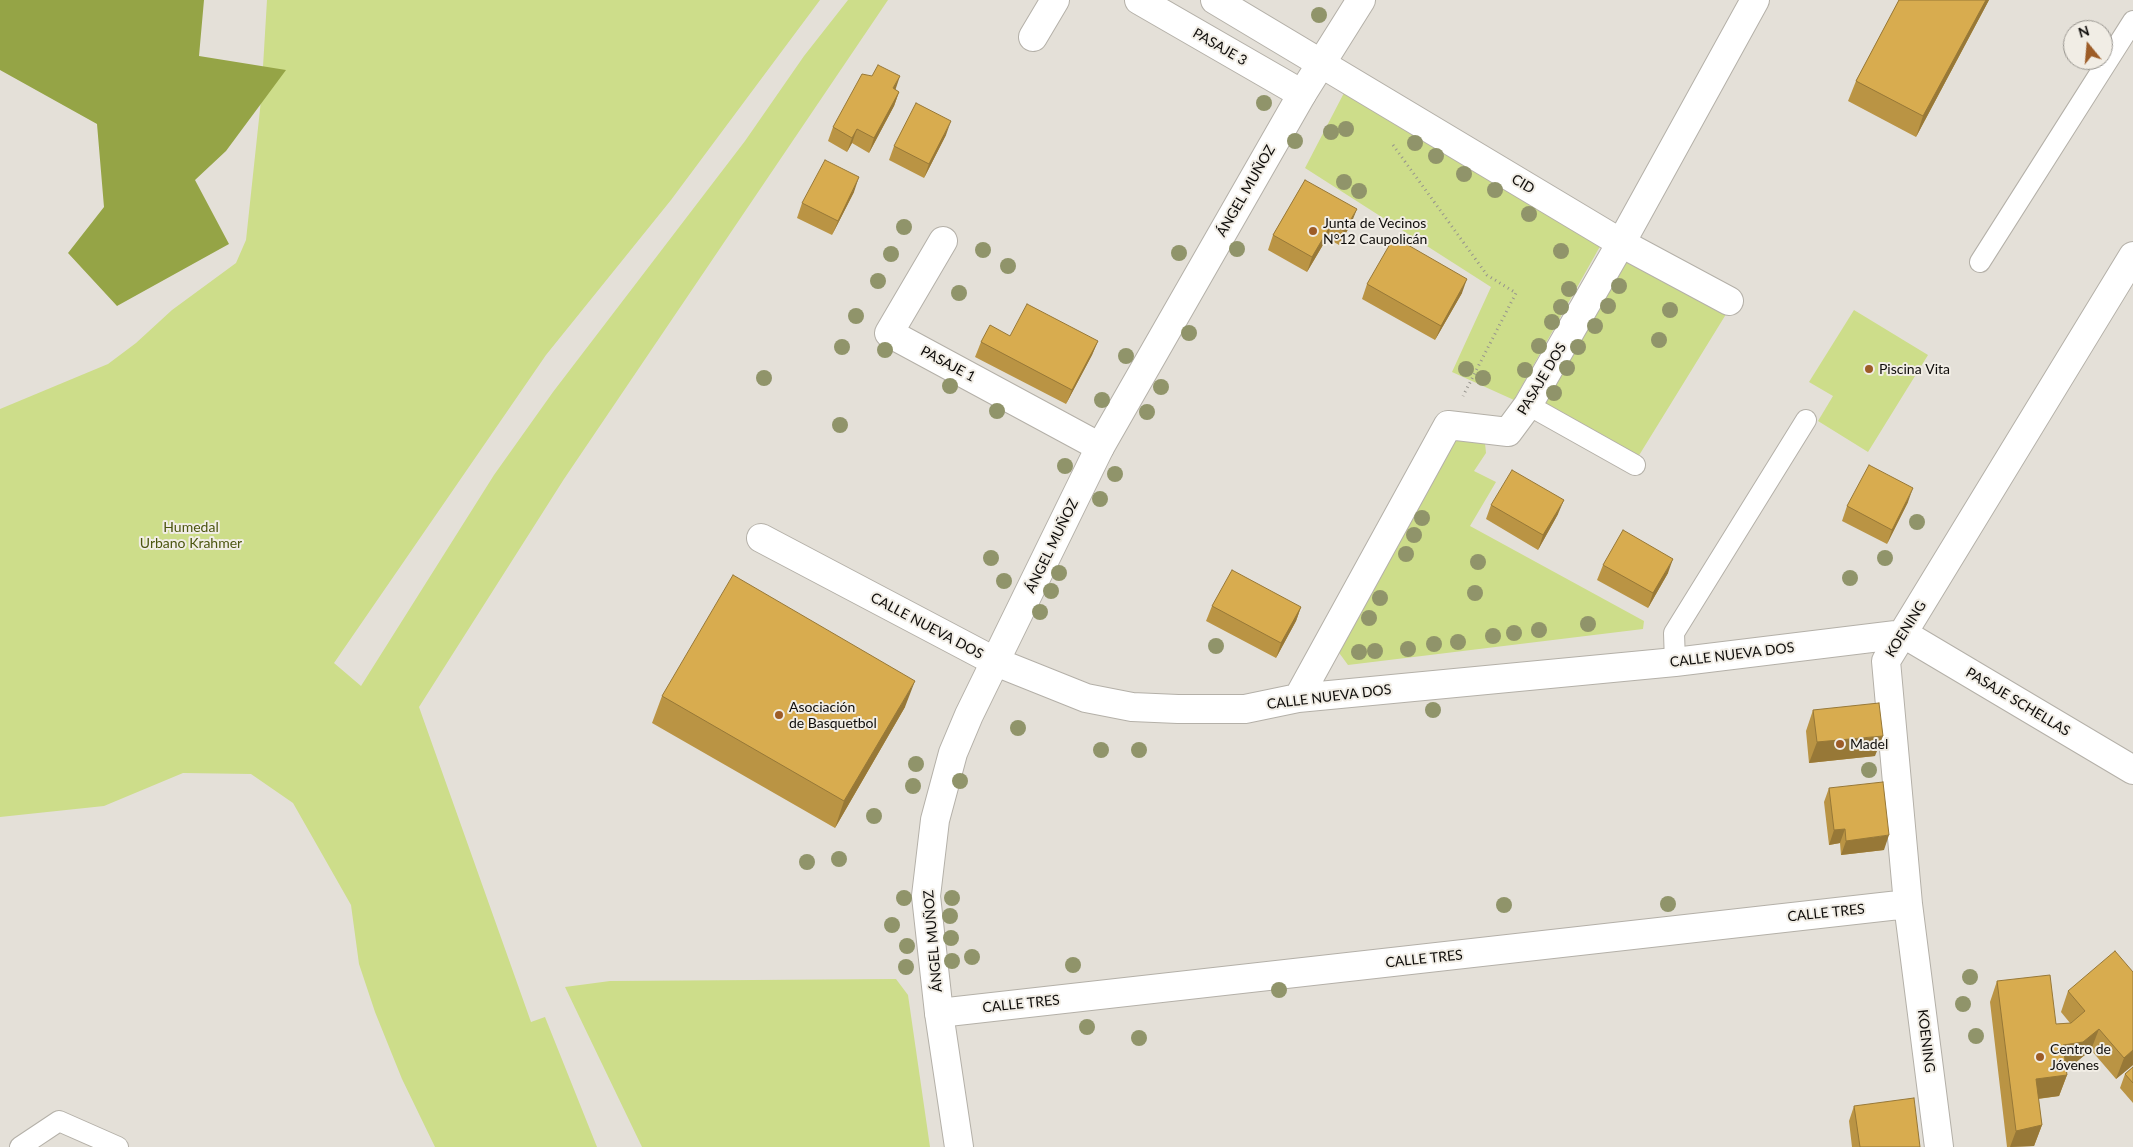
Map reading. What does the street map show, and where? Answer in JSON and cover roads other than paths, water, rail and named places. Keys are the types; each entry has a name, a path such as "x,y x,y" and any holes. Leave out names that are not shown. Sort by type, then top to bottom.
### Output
{"street":[{"path":"1033,37 1055,0"},
{"name":"PASAJE 3","path":"1139,0 1302,94"},
{"path":"1215,0 1320,64"},
{"name":"ÁNGEL MUÑOZ","path":"959,1147 939,1013 926,896 936,820 953,753 969,714 1100,447 1302,94 1361,0"},
{"name":"PASAJE DOS","path":"1298,698 1448,425 1508,432 1528,405 1622,243 1755,0"},
{"name":"CID","path":"1320,64 1622,243 1729,301"},
{"name":"PASAJE 1","path":"943,241 889,333 1100,447"},
{"name":"KOENING","path":"1939,1147 1908,904 1886,662 2133,256"},
{"name":"CALLE NUEVA DOS","path":"761,538 996,662 1086,698 1132,707 1178,710 1245,709 1298,698 1675,662 1904,634"},
{"name":"PASAJE SCHELLAS","path":"1904,634 2133,770"},
{"name":"CALLE TRES","path":"939,1013 1908,904"}],"lane":[{"path":"1980,262 2133,21"},
{"path":"1528,405 1635,465"},
{"path":"1675,662 1674,633 1806,420"},
{"path":"20,1147 59,1121 118,1147"}],"place":[{"name":"Junta de Vecinos N°12 Caupolicán","path":"1313,231"},
{"name":"Piscina Vita","path":"1869,369"},
{"name":"Asociación de Basquetbol","path":"779,715"},
{"name":"Madel","path":"1840,744"},
{"name":"Centro de Jóvenes","path":"2040,1057"}],"park label":[{"name":"Humedal Urbano Krahmer","path":"191,536"}]}
